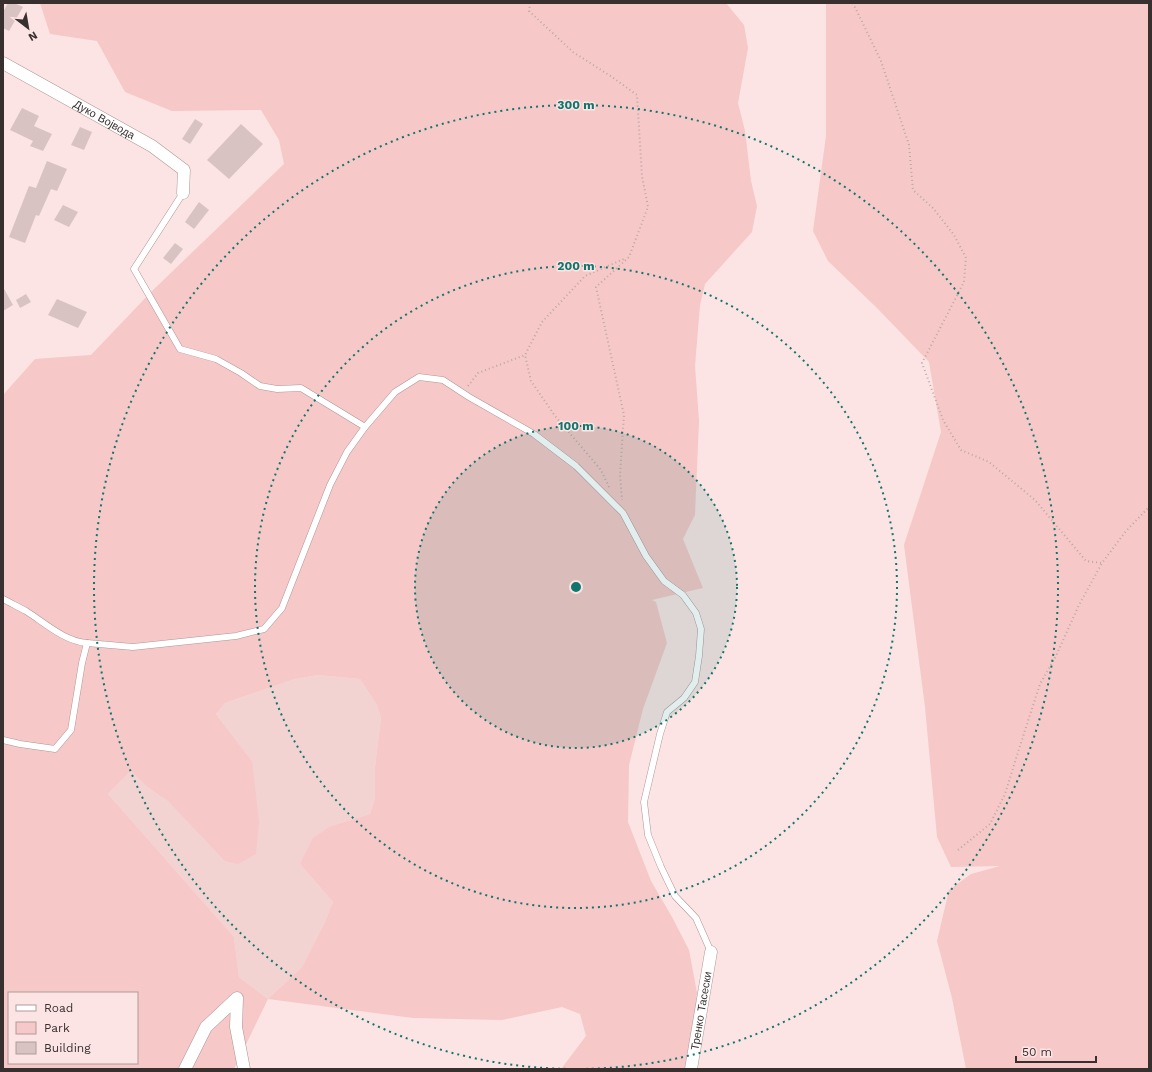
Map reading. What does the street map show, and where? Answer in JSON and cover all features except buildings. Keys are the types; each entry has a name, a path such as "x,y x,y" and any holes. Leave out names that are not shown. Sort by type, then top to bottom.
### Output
{"street":[{"name":"Дуко Војвода","path":"3,63 152,146 184,170 183,193"},
{"name":"Тренко Тасески","path":"691,1069 711,952"},
{"path":"185,1069 206,1027 237,998 236,1027 244,1069"}],"lane":[{"path":"183,193 134,269 180,349 216,359 260,386 277,389 301,388 365,427"},
{"path":"3,599 24,610 62,635 80,643 133,647 236,636 264,629 282,608 330,485 347,452 365,427 395,392 419,377 443,380 462,393 534,434 576,466 623,513 646,556 664,581 683,596 696,613 701,629 695,682 684,698 667,712 660,734 644,802 648,835 661,867 675,896 696,918 711,952"},
{"path":"3,740 55,749 71,730 82,663 87,643"}],"path":[{"path":"530,3 529,11 573,52 612,77 637,96 642,176 648,207 629,257 596,287 624,415 620,474 623,513"},
{"path":"853,3 882,61 908,145 914,190 933,208 954,235 966,258 964,282 922,363 943,420 961,450 989,462 1035,500 1086,561 1102,563"},
{"path":"610,488 601,470 555,416 531,381 525,356 542,322 584,276 629,257"},
{"path":"462,393 478,373 525,356"},
{"path":"958,850 990,824 1005,794 1040,684 1056,656 1079,605 1102,563 1126,532 1149,506"}],"shaded area":[{"path":"318,675 360,679 377,705 381,718 375,767 375,798 370,814 331,826 300,864 333,902 325,922 302,967 268,999 239,977 234,937 108,794 131,771 146,786 169,802 252,761 216,714 225,703 295,679"}],"green space":[{"path":"40,3 726,3 744,25 748,48 738,103 745,131 751,181 757,206 752,232 705,284 700,305 695,366 699,421 695,515 683,539 703,588 652,600 656,602 667,643 643,709 629,765 628,822 651,881 689,950 697,993 693,1030 685,1069 561,1069 586,1036 580,1014 562,1007 502,1020 413,1018 268,999 234,1069 3,1069 3,395 35,359 91,355 151,292 284,164 279,140 261,110 172,111 125,92 97,41 50,34","holes":["318,675 360,679 377,705 381,718 375,767 375,798 370,814 331,826 313,838 300,864 333,902 325,922 302,967 268,999 239,977 234,937 108,794 131,771 146,786 169,802 225,861 238,864 256,854 259,822 252,761 216,714 225,703 295,679"]},
{"path":"826,3 1149,3 1149,1069 966,1069 952,998 937,941 949,890 971,874 1000,866 951,867 937,837 925,707 904,545 941,432 929,362 877,308 828,261 813,231 826,136"}]}
